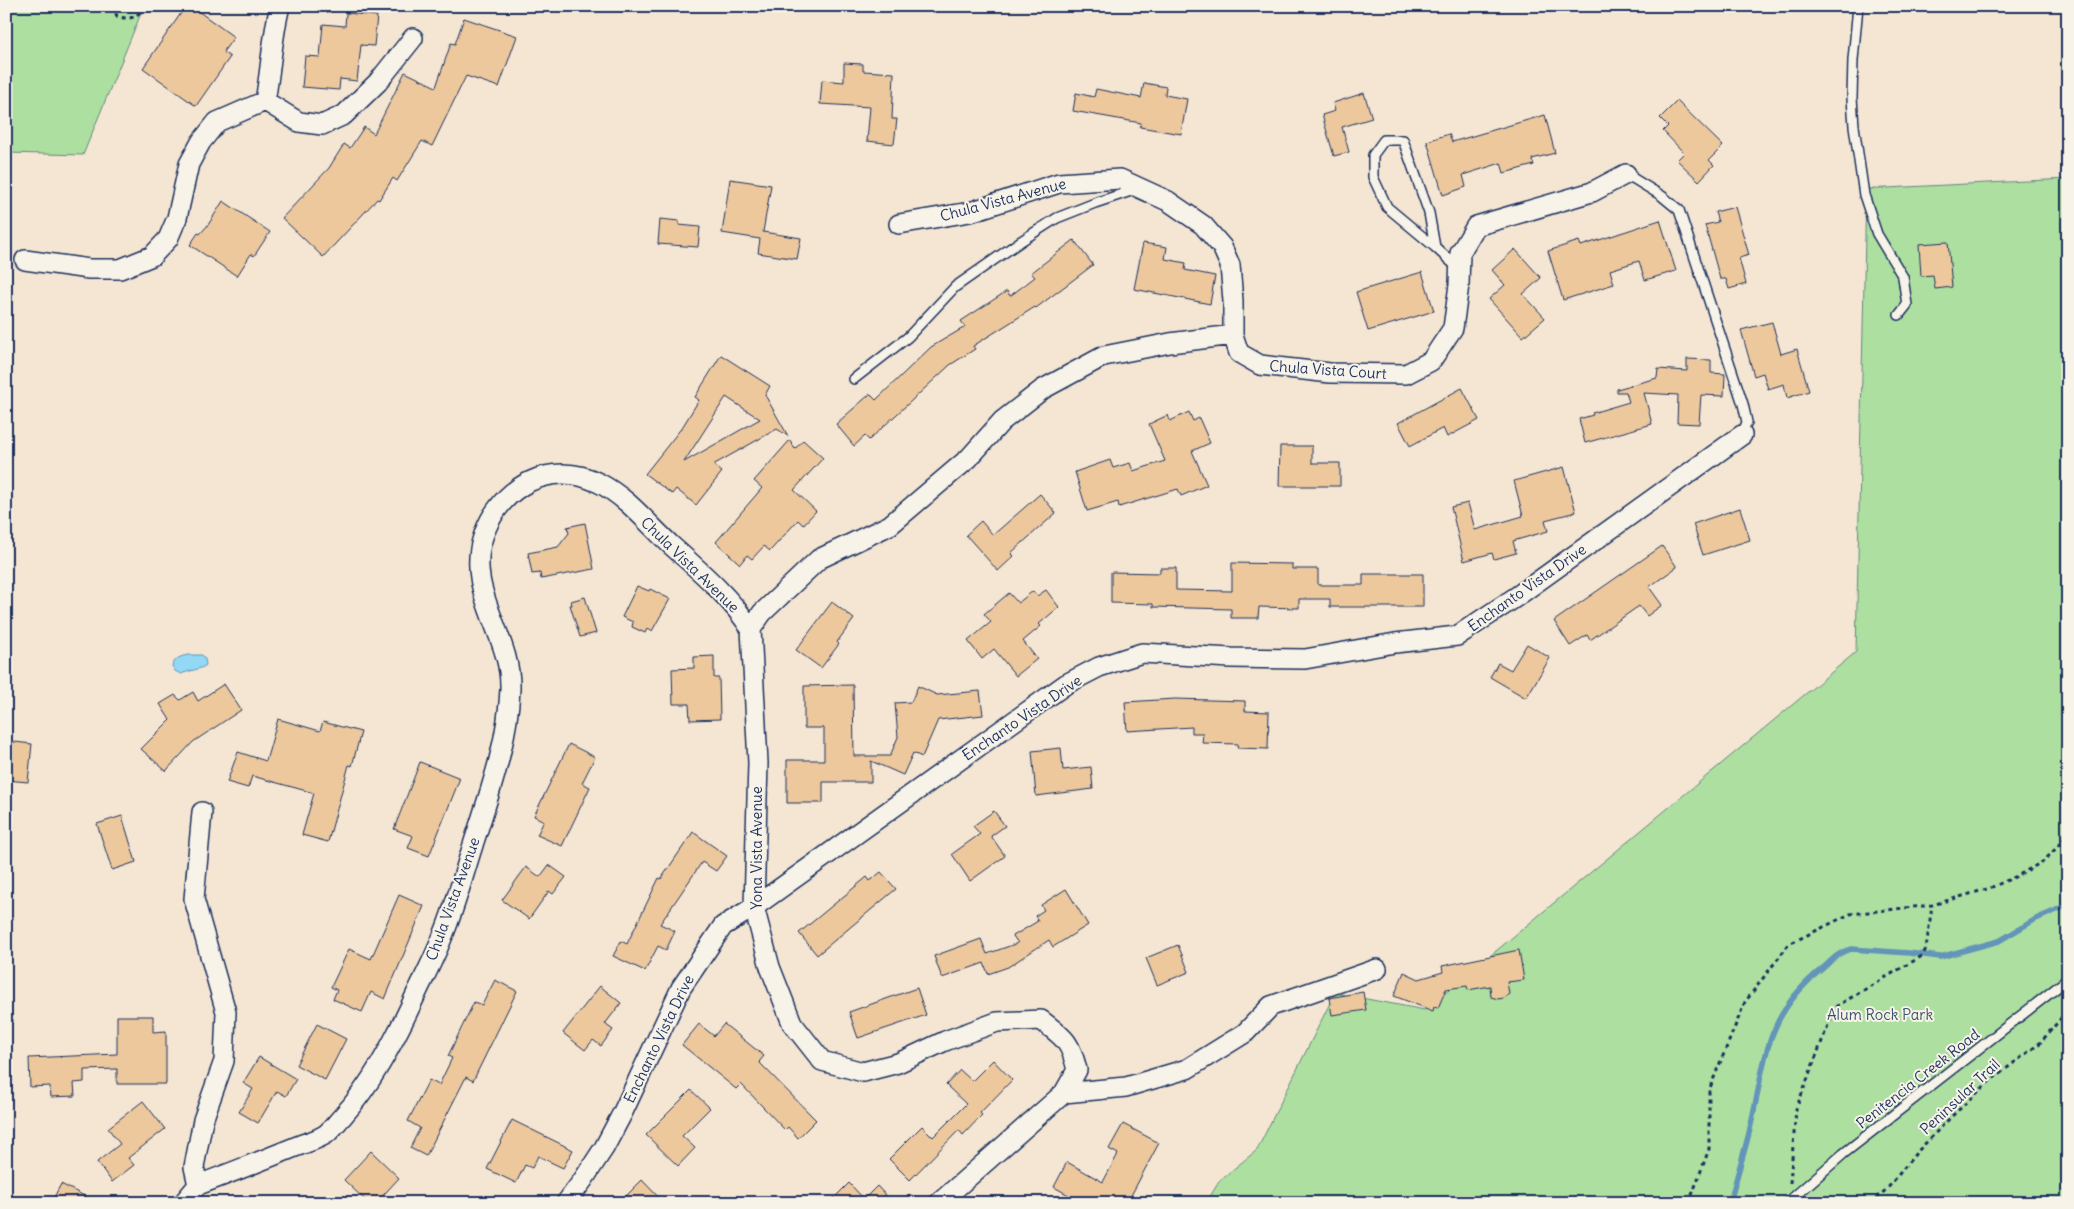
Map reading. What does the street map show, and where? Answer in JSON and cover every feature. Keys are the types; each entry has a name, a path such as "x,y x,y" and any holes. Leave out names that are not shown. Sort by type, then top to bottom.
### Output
{"street":[{"path":"264,101 271,69 274,31 280,6"},
{"path":"264,101 299,122 322,125 344,115 378,82 413,38"},
{"path":"25,260 89,269 120,269 152,256 168,239 178,218 189,164 201,142 217,122 264,101"},
{"name":"Chula Vista Court","path":"1233,335 1239,353 1260,366 1330,373 1406,374 1431,361 1453,328 1460,270 1460,253 1476,226 1592,192 1626,174"},
{"name":"Chula Vista Avenue","path":"183,1203 198,1185 326,1134 358,1099 396,1037 440,944 487,803 506,728 510,687 508,670 480,588 478,562 484,534 499,507 519,487 536,478 559,474 583,476 600,483 618,496 719,589 739,611 751,629 762,613 819,559 890,524 969,458 1002,421 1043,389 1104,356 1170,343 1233,335 1234,301 1230,265 1222,247 1203,225 1168,202 1120,179 1058,183 970,212 899,224"},
{"name":"Enchanto Vista Drive","path":"566,1203 583,1180 618,1122 681,988 723,926 754,907 1066,684 1099,667 1142,653 1231,658 1305,659 1394,643 1457,636 1516,597 1742,435"},
{"name":"Yona Vista Avenue","path":"751,629 758,763 754,907 770,967 792,1023 822,1061 863,1072 898,1063 945,1041 997,1022 1042,1020 1065,1038 1073,1051 1077,1070 1064,1093 940,1203"},
{"path":"198,1185 194,1167 203,1120 224,1061 226,1012 194,899 202,812"},
{"path":"1064,1093 1126,1087 1187,1070 1245,1033 1271,1006 1377,969"}],"lane":[{"path":"1858,6 1853,60 1854,126 1864,195 1877,234 1903,277 1907,305 1899,315"},
{"path":"1435,247 1429,213 1403,140 1384,140 1373,155 1373,177 1388,206 1460,270"},
{"path":"1626,174 1662,196 1679,210 1743,404 1747,422 1742,435"},
{"path":"854,379 908,337 955,287 1021,241 1057,218 1140,188"},
{"name":"Penitencia Creek Road","path":"1788,1202 1843,1154 2068,979"}],"path":[{"path":"112,6 116,16 125,19 133,18 140,12 143,6"},
{"path":"1689,1203 1709,1150 1709,1090 1745,1002 1789,944 1850,914 1932,905 1990,888 2044,861 2063,841 2068,832"},
{"path":"1788,1202 1796,1109 1835,1007 1912,960 1922,956 1926,950 1932,905"},
{"name":"Peninsular Trail","path":"1870,1203 1888,1189 1916,1154 1952,1116 1990,1082 2040,1043 2068,1010"}],"green space":[{"path":"6,6 144,6 83,155 6,153"},
{"name":"Alum Rock Park","path":"2068,179 2068,1203 1206,1203 1220,1180 1257,1150 1335,993 1425,1010 1856,652 1866,189"}],"water":[{"path":"189,655 202,655 206,665 181,674 175,671 172,666 175,661"}],"building":[{"path":"186,6 191,6 234,37 223,52 230,57 196,106 143,68"},
{"path":"346,13 377,16 374,46 361,45 357,81 340,79 339,90 302,87 305,56 320,57 323,24 345,26"},
{"path":"464,18 517,36 499,87 466,76 432,146 422,141 397,181 393,178 379,200 377,199 323,257 282,218 329,168 344,144 350,148 364,127 374,134 405,72 436,87 451,43 455,44"},
{"path":"844,63 863,64 863,71 894,73 892,119 897,119 894,144 867,141 870,107 820,104 822,80 844,82"},
{"path":"1144,83 1166,87 1165,95 1187,99 1181,134 1140,127 1141,123 1073,111 1076,93 1094,97 1096,89 1141,98"},
{"path":"1364,93 1372,118 1342,127 1349,152 1334,156 1322,115 1335,111 1333,103"},
{"path":"1677,101 1723,146 1709,160 1714,165 1699,181 1677,160 1684,153 1663,131 1668,126 1660,118"},
{"path":"1545,115 1555,153 1532,159 1534,165 1504,173 1501,163 1463,175 1466,187 1443,195 1427,141 1449,134 1452,142"},
{"path":"730,179 771,185 763,232 801,238 797,259 758,253 760,239 722,233"},
{"path":"223,201 270,232 254,256 251,254 237,276 190,245 198,233 200,234 208,225"},
{"path":"1735,207 1749,255 1739,258 1746,284 1729,289 1726,279 1720,279 1705,225 1718,222 1715,212"},
{"path":"660,219 679,221 679,225 700,227 698,247 658,244"},
{"path":"1660,220 1676,271 1645,280 1639,261 1610,270 1614,284 1563,300 1548,251 1579,241 1581,246"},
{"path":"1074,240 1093,265 1036,308 973,346 975,349 950,365 869,440 865,436 854,446 836,424 870,394 876,400 931,347 965,327 961,321 1007,291 1010,296 1035,277 1031,273"},
{"path":"1948,242 1952,287 1935,289 1933,275 1921,276 1919,244"},
{"path":"1143,243 1167,247 1165,259 1186,263 1185,270 1215,276 1210,304 1134,289"},
{"path":"1515,249 1541,278 1523,294 1545,318 1523,337 1489,299 1505,285 1492,270"},
{"path":"1422,272 1434,311 1368,331 1356,292"},
{"path":"1772,322 1781,354 1797,349 1809,391 1787,398 1784,384 1768,389 1763,373 1754,376 1741,330"},
{"path":"721,355 770,386 765,395 788,436 777,429 713,465 722,472 696,505 676,489 672,494 645,474 683,426 699,400 695,397","holes":["726,397 760,419 684,462"]},
{"path":"1687,359 1711,360 1711,373 1725,374 1724,396 1701,395 1699,424 1677,423 1678,395 1644,393 1652,424 1585,443 1579,419 1629,402 1626,392 1617,392 1617,389 1657,378 1658,369 1687,371"},
{"path":"1462,388 1479,420 1447,437 1443,428 1410,446 1398,423"},
{"path":"1189,412 1193,421 1199,418 1210,443 1192,451 1207,485 1181,496 1178,489 1119,507 1118,502 1087,511 1075,472 1110,460 1113,468 1130,463 1133,471 1165,461 1149,424 1168,415 1170,421"},
{"path":"790,440 795,449 803,440 823,458 794,490 816,511 803,525 798,520 770,551 764,546 752,559 747,555 740,564 716,542 762,488 754,481"},
{"path":"1280,446 1312,446 1312,463 1340,463 1340,486 1279,486"},
{"path":"1564,467 1576,512 1545,520 1548,531 1513,541 1516,553 1494,559 1492,553 1464,561 1451,507 1468,503 1475,530 1523,516 1514,481"},
{"path":"1040,494 1056,513 1011,553 1014,556 998,571 966,535 981,521 993,535"},
{"path":"1740,508 1750,540 1703,555 1693,524"},
{"path":"585,523 594,569 541,579 540,573 532,574 528,553 558,547 569,533 567,527"},
{"path":"1662,546 1677,567 1649,587 1662,605 1647,616 1639,606 1590,640 1587,635 1570,646 1554,621"},
{"path":"1232,563 1292,564 1292,569 1318,569 1318,585 1363,585 1363,574 1423,574 1423,607 1330,607 1330,599 1299,599 1299,608 1259,607 1258,618 1231,618 1231,609 1153,607 1153,604 1111,603 1111,572 1160,573 1160,568 1176,568 1176,590 1232,591"},
{"path":"637,586 649,591 650,589 670,599 652,631 647,629 645,633 632,627 633,622 622,617"},
{"path":"1046,590 1059,607 1023,641 1037,659 1016,676 994,649 982,659 968,641 991,622 984,614 1009,593 1018,603 1033,591 1037,596"},
{"path":"585,597 596,633 580,637 570,605 572,605 571,601"},
{"path":"832,602 854,619 837,642 839,644 821,668 796,650"},
{"path":"1527,644 1550,658 1526,698 1490,677 1498,663 1511,670"},
{"path":"714,656 714,678 719,678 720,719 690,720 689,704 673,704 672,669 694,668 694,657"},
{"path":"224,684 241,710 193,742 166,771 141,749 170,720 160,704 175,695 180,700 193,692 198,701"},
{"path":"853,685 854,756 890,756 898,737 895,703 911,702 918,686 937,695 980,691 983,715 938,720 922,757 913,753 903,775 871,761 871,782 823,782 823,803 787,803 787,760 824,760 824,728 804,728 804,686"},
{"path":"1175,699 1245,701 1245,711 1269,712 1268,749 1237,748 1238,744 1202,743 1203,733 1192,733 1192,727 1127,731 1125,702"},
{"path":"278,719 320,731 323,722 361,732 352,766 349,765 328,842 302,835 314,793 252,776 248,788 227,782 238,752 266,761"},
{"path":"6,741 32,744 28,782 6,780"},
{"path":"569,744 595,757 582,783 590,787 562,846 537,835 544,821 534,816"},
{"path":"1061,748 1063,770 1091,767 1093,789 1036,796 1032,751"},
{"path":"420,762 460,778 429,856 408,848 413,836 394,829"},
{"path":"994,811 1005,826 991,836 1005,856 970,881 952,854 980,834 973,826"},
{"path":"122,816 136,862 112,870 97,824"},
{"path":"693,832 727,856 716,871 702,862 660,924 675,931 666,950 658,946 645,971 613,956 621,941 627,944 659,878 661,879"},
{"path":"549,865 566,877 553,894 549,891 529,919 502,900 526,867 540,877"},
{"path":"881,872 896,889 817,955 799,933 867,877 870,881"},
{"path":"1066,889 1088,925 1053,947 1049,940 1008,967 988,974 984,963 942,978 934,956 981,939 987,954 1018,943 1013,936 1038,921 1035,916 1044,910 1041,905"},
{"path":"399,895 424,906 385,999 371,992 362,1012 333,999 337,990 331,987 349,949 371,959"},
{"path":"1178,945 1189,972 1157,985 1146,958"},
{"path":"1519,950 1524,980 1507,982 1509,994 1504,998 1491,997 1490,986 1468,990 1467,986 1446,989 1438,1008 1434,1007 1433,1011 1394,996 1404,972 1419,979 1443,972 1442,966"},
{"path":"495,980 517,991 473,1081 466,1077 426,1156 410,1148 420,1128 408,1121 429,1080 439,1085 452,1058 448,1056 474,1002 482,1005"},
{"path":"600,986 621,1003 605,1024 613,1030 601,1046 593,1040 585,1050 563,1033"},
{"path":"917,988 926,1015 858,1038 849,1012"},
{"path":"1363,992 1366,1010 1332,1015 1329,998"},
{"path":"117,1016 153,1016 153,1032 166,1031 166,1084 117,1084 117,1069 84,1070 84,1082 74,1083 75,1096 51,1097 50,1086 30,1087 29,1058 117,1054"},
{"path":"317,1024 346,1039 325,1080 296,1065"},
{"path":"699,1024 714,1036 724,1024 764,1056 759,1062 816,1120 798,1138 788,1127 785,1130 741,1084 736,1089 682,1045"},
{"path":"259,1057 296,1079 286,1096 277,1091 258,1123 239,1112 253,1089 243,1083"},
{"path":"993,1060 1012,1080 980,1113 982,1115 963,1135 959,1130 910,1180 889,1159 922,1126 933,1137 966,1104 946,1085 960,1070 972,1081"},
{"path":"691,1090 710,1108 682,1136 695,1148 678,1166 646,1135"},
{"path":"143,1101 165,1129 128,1158 134,1165 112,1182 97,1162 120,1144 108,1128"},
{"path":"512,1120 573,1150 563,1168 538,1156 532,1168 525,1165 516,1183 487,1169"},
{"path":"1123,1124 1159,1143 1127,1203 1083,1203 1054,1187 1067,1162 1103,1182 1118,1154 1109,1149"},
{"path":"371,1151 399,1178 376,1203 368,1203 344,1180"},
{"path":"642,1180 664,1203 619,1203"},
{"path":"849,1183 864,1199 877,1186 893,1203 829,1203"},
{"path":"61,1184 98,1203 51,1203"}],"waterway":[{"path":"1730,1203 1750,1129 1764,1061 1778,1022 1803,986 1833,959 1851,949 1940,957 1999,941 2036,919 2068,905"}]}
